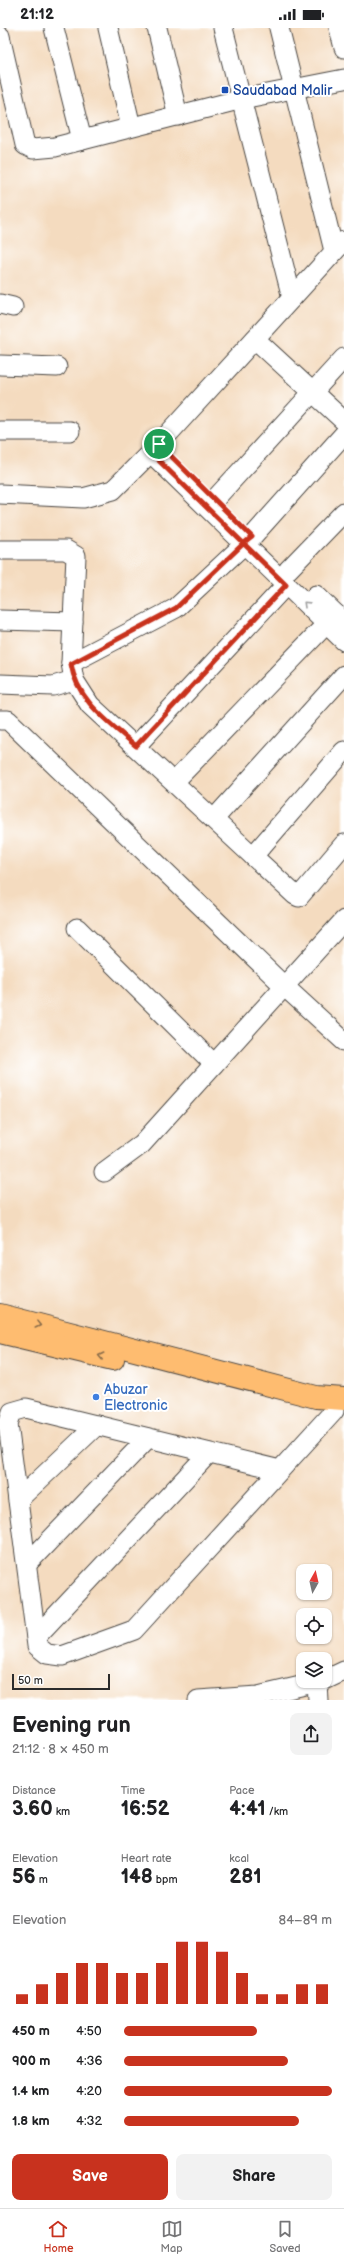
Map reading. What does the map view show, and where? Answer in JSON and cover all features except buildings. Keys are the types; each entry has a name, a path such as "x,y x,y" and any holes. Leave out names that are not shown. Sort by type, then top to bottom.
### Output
{"main road":[{"path":"0,1315 316,1397 341,1407"},
{"path":"0,1332 341,1407"}],"street":[{"path":"54,28 82,140"},
{"path":"108,28 131,128"},
{"path":"157,28 178,116"},
{"path":"223,28 292,298"},
{"path":"0,494 83,498 113,490 155,449 339,246 279,28"},
{"path":"339,28 344,48"},
{"path":"0,36 25,145 28,148 44,149 242,99 344,79"},
{"path":"255,339 344,421"},
{"path":"215,499 312,391 344,358"},
{"path":"0,365 57,367"},
{"path":"0,431 70,431"},
{"path":"0,684 53,686 72,672 176,608 247,540 344,434"},
{"path":"155,449 215,499 247,540"},
{"path":"155,449 287,578 338,616 344,641"},
{"path":"136,746 287,578 344,512"},
{"path":"0,550 66,550 76,556 72,672 90,705 299,897 344,844"},
{"path":"174,782 338,616"},
{"path":"0,620 73,622"},
{"path":"214,819 344,675"},
{"path":"0,720 8,720 284,986 344,1041"},
{"path":"253,856 344,751"},
{"path":"104,1172 142,1144 344,920"},
{"path":"77,928 214,1064"},
{"path":"280,1470 26,1408 12,1412 8,1424 37,1646 47,1654 62,1656 134,1630 280,1470 341,1407"},
{"path":"18,1500 97,1425"},
{"path":"27,1564 148,1438"},
{"path":"36,1637 209,1453"},
{"path":"332,1678 344,1671"},
{"path":"198,1700 258,1696 308,1688"}],"place":[{"name":"Saudabad Malir","path":"225,90"},
{"name":"Abuzar Electronic","path":"96,1397"}],"route":[{"path":"159,444 151,453 243,544 286,585 136,746 90,705 74,680 71,664 176,608 243,544 252,537 159,444"}]}
